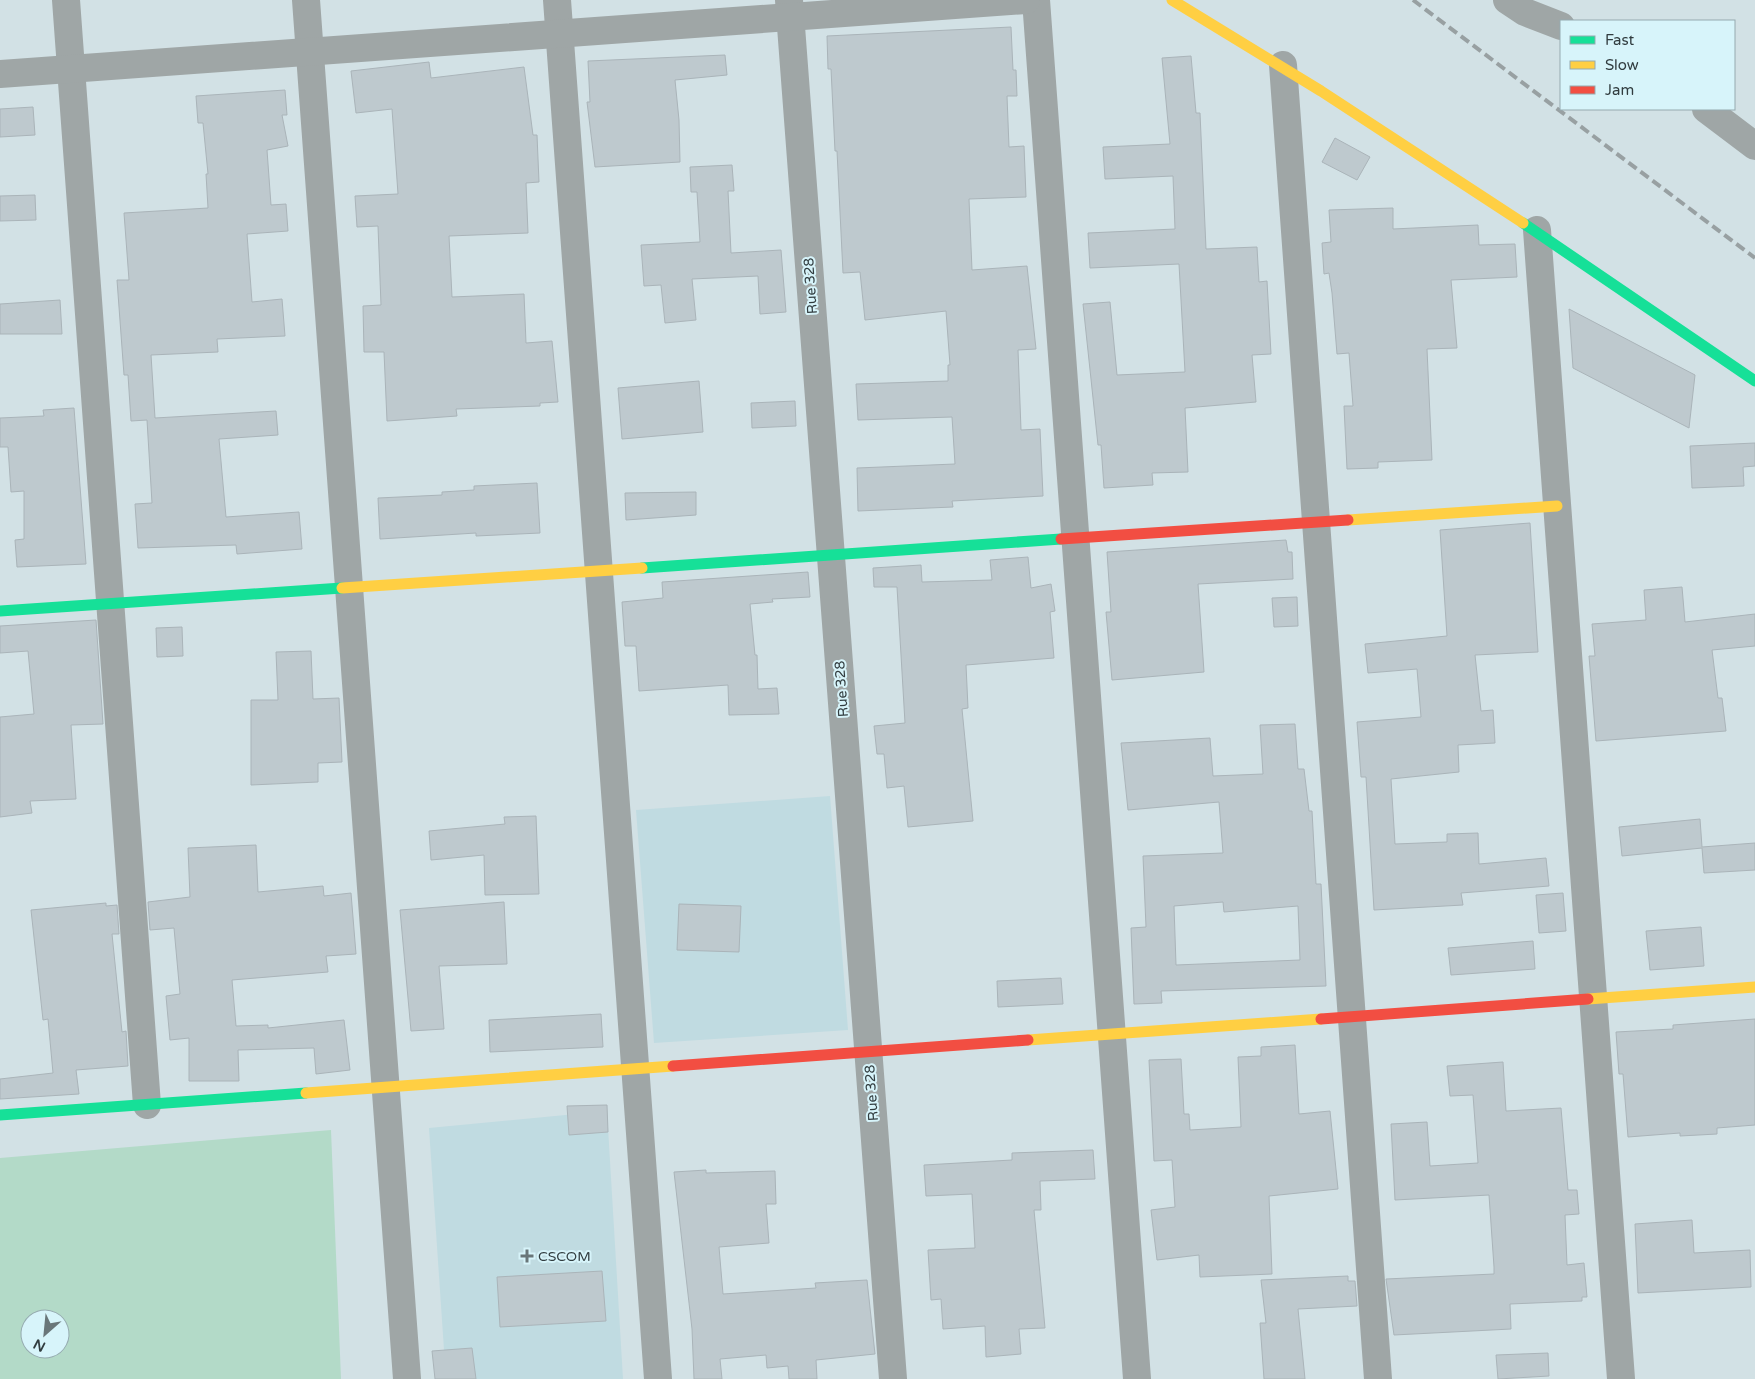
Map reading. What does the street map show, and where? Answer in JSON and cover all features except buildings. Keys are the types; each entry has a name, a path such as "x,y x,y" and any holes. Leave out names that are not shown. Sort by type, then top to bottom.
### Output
{"street":[{"path":"66,0 147,1105"},
{"path":"306,0 407,1379"},
{"path":"557,0 658,1379"},
{"path":"0,74 560,34 789,9 1026,0"},
{"path":"1036,0 1137,1379"},
{"path":"1172,0 1283,65 1537,230 1755,381"},
{"path":"1508,0 1525,12 1560,26"},
{"name":"Rue 328","path":"789,9 893,1379"},
{"path":"1283,65 1378,1379"},
{"path":"1707,110 1755,146"},
{"path":"1537,230 1621,1379"},
{"path":"0,611 1557,506"},
{"path":"0,1115 1755,987"}],"shaded area":[{"path":"830,796 848,1030 654,1043 636,810"},
{"name":"CSCOM","path":"607,1111 623,1379 446,1379 429,1128"}],"green space":[{"path":"331,1130 341,1379 0,1379 0,1158"}],"railway":[{"path":"1413,0 1755,258"}],"traffic: fast":[{"path":"1523,223 1755,381"},
{"path":"642,568 1061,539"},
{"path":"0,611 342,588"},
{"path":"0,1115 306,1093"}],"traffic: slow":[{"path":"1172,0 1321,91 1523,223"},
{"path":"1348,520 1557,506"},
{"path":"342,588 642,568"},
{"path":"1588,999 1755,987"},
{"path":"1028,1040 1321,1019"},
{"path":"306,1093 673,1066"}],"traffic: jam":[{"path":"1061,539 1348,520"},
{"path":"1321,1019 1588,999"},
{"path":"673,1066 1028,1040"}],"place":[{"name":"CSCOM","path":"527,1256"}]}
